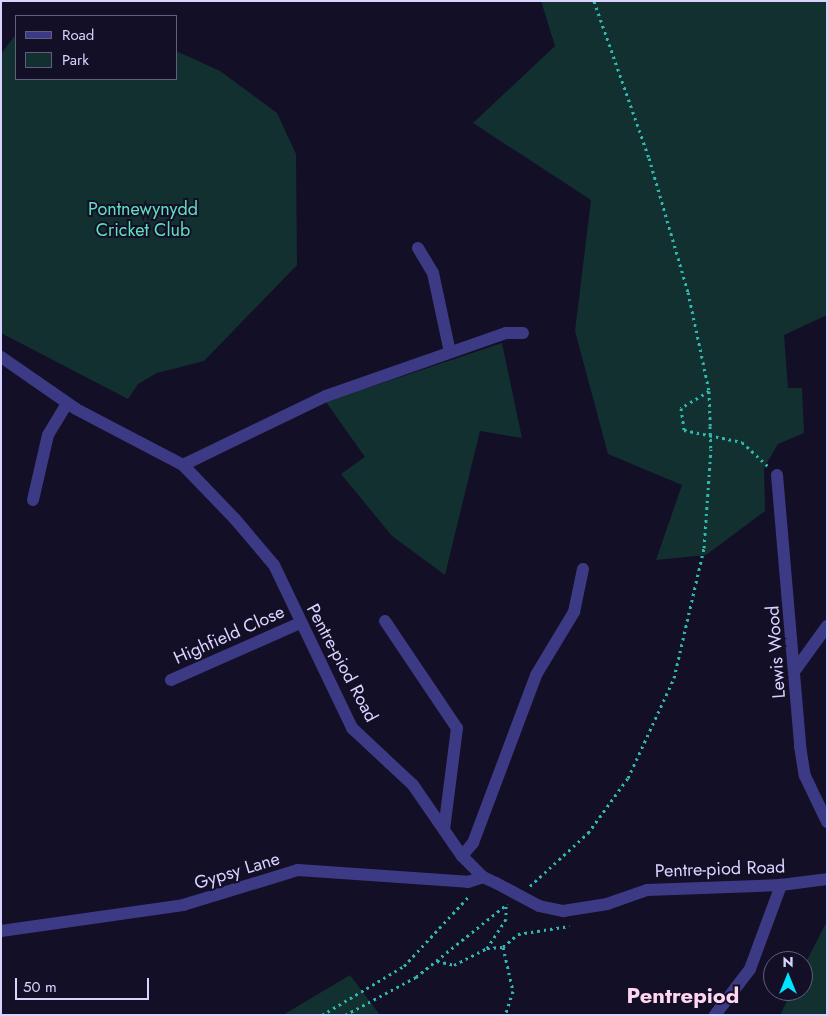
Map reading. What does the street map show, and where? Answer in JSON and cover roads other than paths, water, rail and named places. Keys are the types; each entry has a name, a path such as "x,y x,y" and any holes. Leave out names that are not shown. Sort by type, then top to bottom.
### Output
{"street":[{"path":"418,248 433,273 450,352"},
{"path":"183,465 326,396 506,333 523,333"},
{"name":"Pentre-piod Road","path":"1,357 67,402 183,465 274,565 300,623 352,728 413,785 478,879 496,882 539,906 563,911 607,904 648,890 781,885 827,879"},
{"path":"33,500 48,435 67,402"},
{"name":"Lewis Wood","path":"777,474 805,776 827,822"},
{"path":"462,856 473,843 536,674 574,612 583,569"},
{"path":"385,621 457,728 444,829"},
{"name":"Highfield Close","path":"171,680 300,623"},
{"path":"796,669 827,626"},
{"name":"Gypsy Lane","path":"1,931 183,906 298,870 478,879"},
{"path":"715,1015 750,969 781,885"}],"district":[{"name":"Pentrepiod","path":"683,996"}],"park label":[{"name":"Pontnewynydd Cricket Club","path":"143,220"}]}
